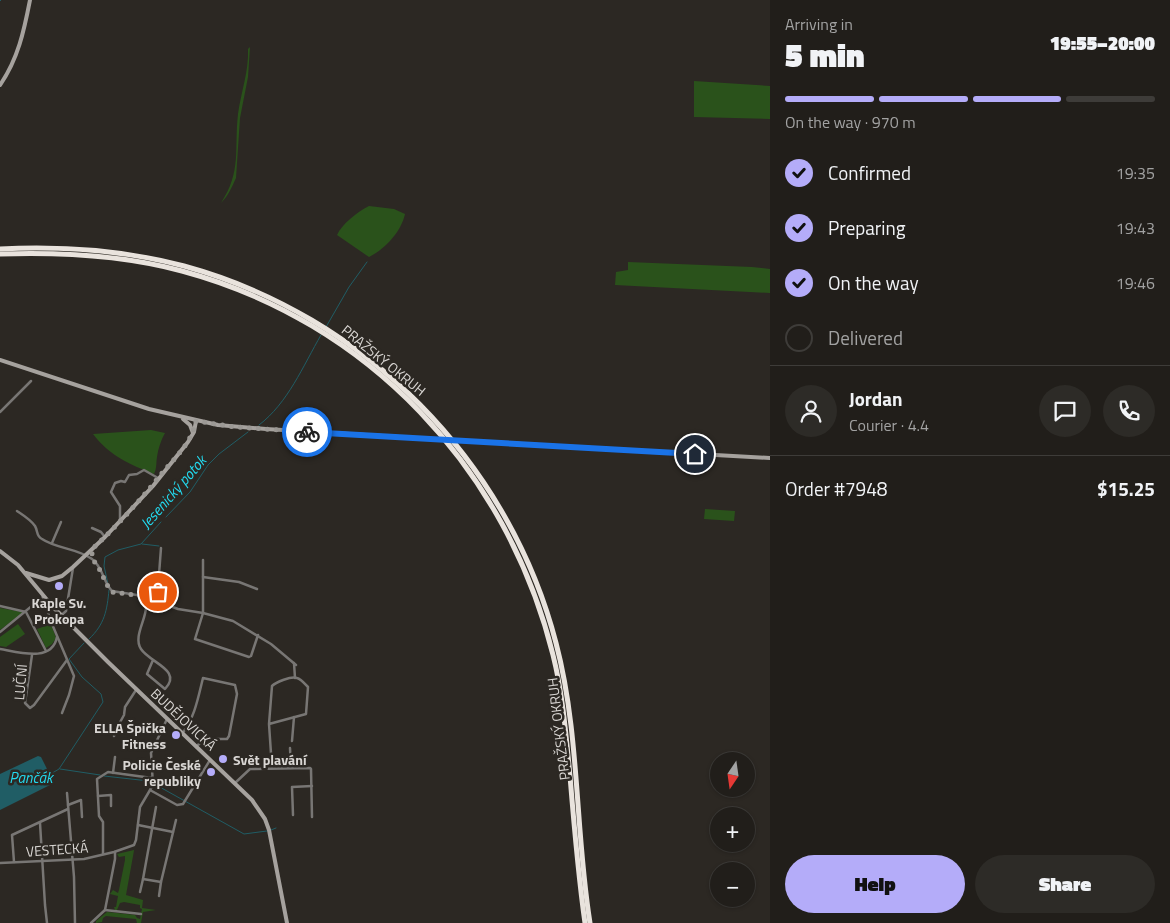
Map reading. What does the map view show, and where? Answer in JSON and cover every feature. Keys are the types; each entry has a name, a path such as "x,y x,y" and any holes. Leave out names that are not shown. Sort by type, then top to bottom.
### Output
{"highway":[{"name":"PRAŽSKÝ OKRUH","path":"0,249 81,249 126,254 164,261 213,274 239,284 266,295 331,334 389,374 445,430 487,485 512,528 529,564 549,617 564,679 590,923"},
{"name":"PRAŽSKÝ OKRUH","path":"0,254 72,254 126,259 163,266 237,289 314,324"},
{"name":"PRAŽSKÝ OKRUH","path":"331,334 386,378 440,433 482,488 507,531 524,566 544,620 561,692 585,923"}],"main road":[{"path":"0,85 8,73 20,45 30,0"},
{"path":"0,360 181,418 258,429 770,458"},
{"path":"181,418 190,425 193,434"},
{"path":"26,573 46,580 62,576 74,567 153,486 188,442 193,434 196,421"},
{"name":"BUDĚJOVICKÁ","path":"0,551 13,560 26,573 61,616 182,734 236,783 260,810 268,829 287,923"}],"street":[{"path":"0,412 31,381"},
{"path":"120,521 120,506 111,492 115,483 125,482 129,475 137,474 144,470 158,478"},
{"path":"17,511 35,526 38,537 92,559 102,571 106,585 112,592 143,596 178,608 233,622 258,635 295,664 294,678"},
{"path":"52,543 61,522"},
{"path":"92,528 101,532 105,537"},
{"path":"157,601 161,548"},
{"path":"92,549 92,559"},
{"path":"203,560 203,613 195,639 249,657 258,635"},
{"path":"52,624 66,611 74,567"},
{"path":"203,577 239,582 257,589"},
{"path":"0,632 44,596"},
{"path":"143,596 146,608 138,643 142,651 153,660 170,674 172,679 165,689 146,674 153,660"},
{"path":"0,606 26,612 46,651"},
{"path":"46,607 74,678 62,713"},
{"path":"0,649 32,654 46,651 54,644 57,636"},
{"name":"LUČNÍ","path":"32,654 25,703 30,708 67,660"},
{"path":"182,734 189,726 203,678 235,685 237,694 227,739 204,739 196,747"},
{"path":"269,724 306,714 308,687 299,679 294,678 273,684 269,724 272,768"},
{"name":"BUDĚJOVICKÁ","path":"114,736 124,715 125,707 136,690"},
{"path":"292,741 294,717"},
{"path":"167,719 151,753 152,782 150,790 140,807 138,825 173,832"},
{"path":"290,748 291,768"},
{"path":"113,772 115,757"},
{"path":"150,790 180,806 210,760"},
{"path":"236,783 248,769 310,768 312,817"},
{"path":"103,854 103,822 99,816 97,781 104,774 113,772 152,782"},
{"path":"293,815 292,787 312,786"},
{"path":"67,793 75,923"},
{"path":"98,796 111,795 112,806"},
{"path":"68,805 81,800 82,818"},
{"path":"140,892 156,807"},
{"path":"14,862 12,835 68,809"},
{"path":"159,896 176,820"},
{"path":"40,823 44,905 47,923"},
{"name":"VESTECKÁ","path":"0,863 72,860 114,852 134,845 138,825"},
{"path":"91,923 105,910 116,859 114,852"},
{"path":"143,878 161,882"},
{"path":"105,910 140,914"}],"green space":[{"path":"250,47 248,77 240,118 236,178 221,203 228,191 235,170 238,114 246,73 248,49"},
{"path":"694,81 770,86 770,119 694,117"},
{"path":"369,206 394,209 405,214 400,227 392,239 369,257 337,235 350,219"},
{"path":"628,262 770,269 770,293 615,285 616,272 628,270"},
{"path":"151,430 165,433 159,448 154,474 136,467 113,454 93,434"},
{"path":"705,509 735,511 734,521 704,519"},
{"path":"0,608 22,612 22,613 0,630"},
{"path":"18,624 25,634 6,647 0,646 0,637"},
{"path":"51,624 56,638 46,648 37,629"},
{"path":"135,845 126,895 143,900 142,908 156,910 143,912 141,923 137,923 136,919 106,916 102,922 96,923 107,912 135,915 140,919 142,909 140,905 124,902 120,903 117,910 115,910 114,907 116,907 118,896 110,894 113,890 118,893 125,860 125,856 119,857 117,854 134,850"}],"water":[{"name":"Pančák","path":"38,756 41,757 53,781 50,785 0,810 0,774"}],"waterway":[{"name":"Jesenický potok","path":"326,327 349,287 367,262"},
{"name":"Jesenický potok","path":"259,425 287,395 321,335"},
{"name":"Jesenický potok","path":"166,517 190,492 208,465 248,432"},
{"name":"Jesenický potok","path":"108,584 104,566 105,557 118,550 141,544 161,522"},
{"path":"142,544 159,546"},
{"name":"Jesenický potok","path":"89,639 102,622 109,590"},
{"name":"Jesenický potok","path":"49,775 59,769 103,702 101,694 82,677 69,659 84,643"},
{"path":"60,769 100,775"},
{"path":"104,776 149,781 244,834 267,831"},
{"path":"271,830 276,828"}],"way so far":[{"path":"158,592 157,601 142,596 112,592 106,585 98,564 92,559 92,549 153,486 176,458 192,437 196,421 235,427 307,432"}],"place":[{"name":"Kaple Sv. Prokopa","path":"59,586"},
{"name":"ELLA Špička Fitness","path":"176,735"},
{"name":"Svět plavání","path":"223,759"},
{"name":"Policie České republiky","path":"211,772"}],"route":[{"path":"307,432 695,454"}]}
